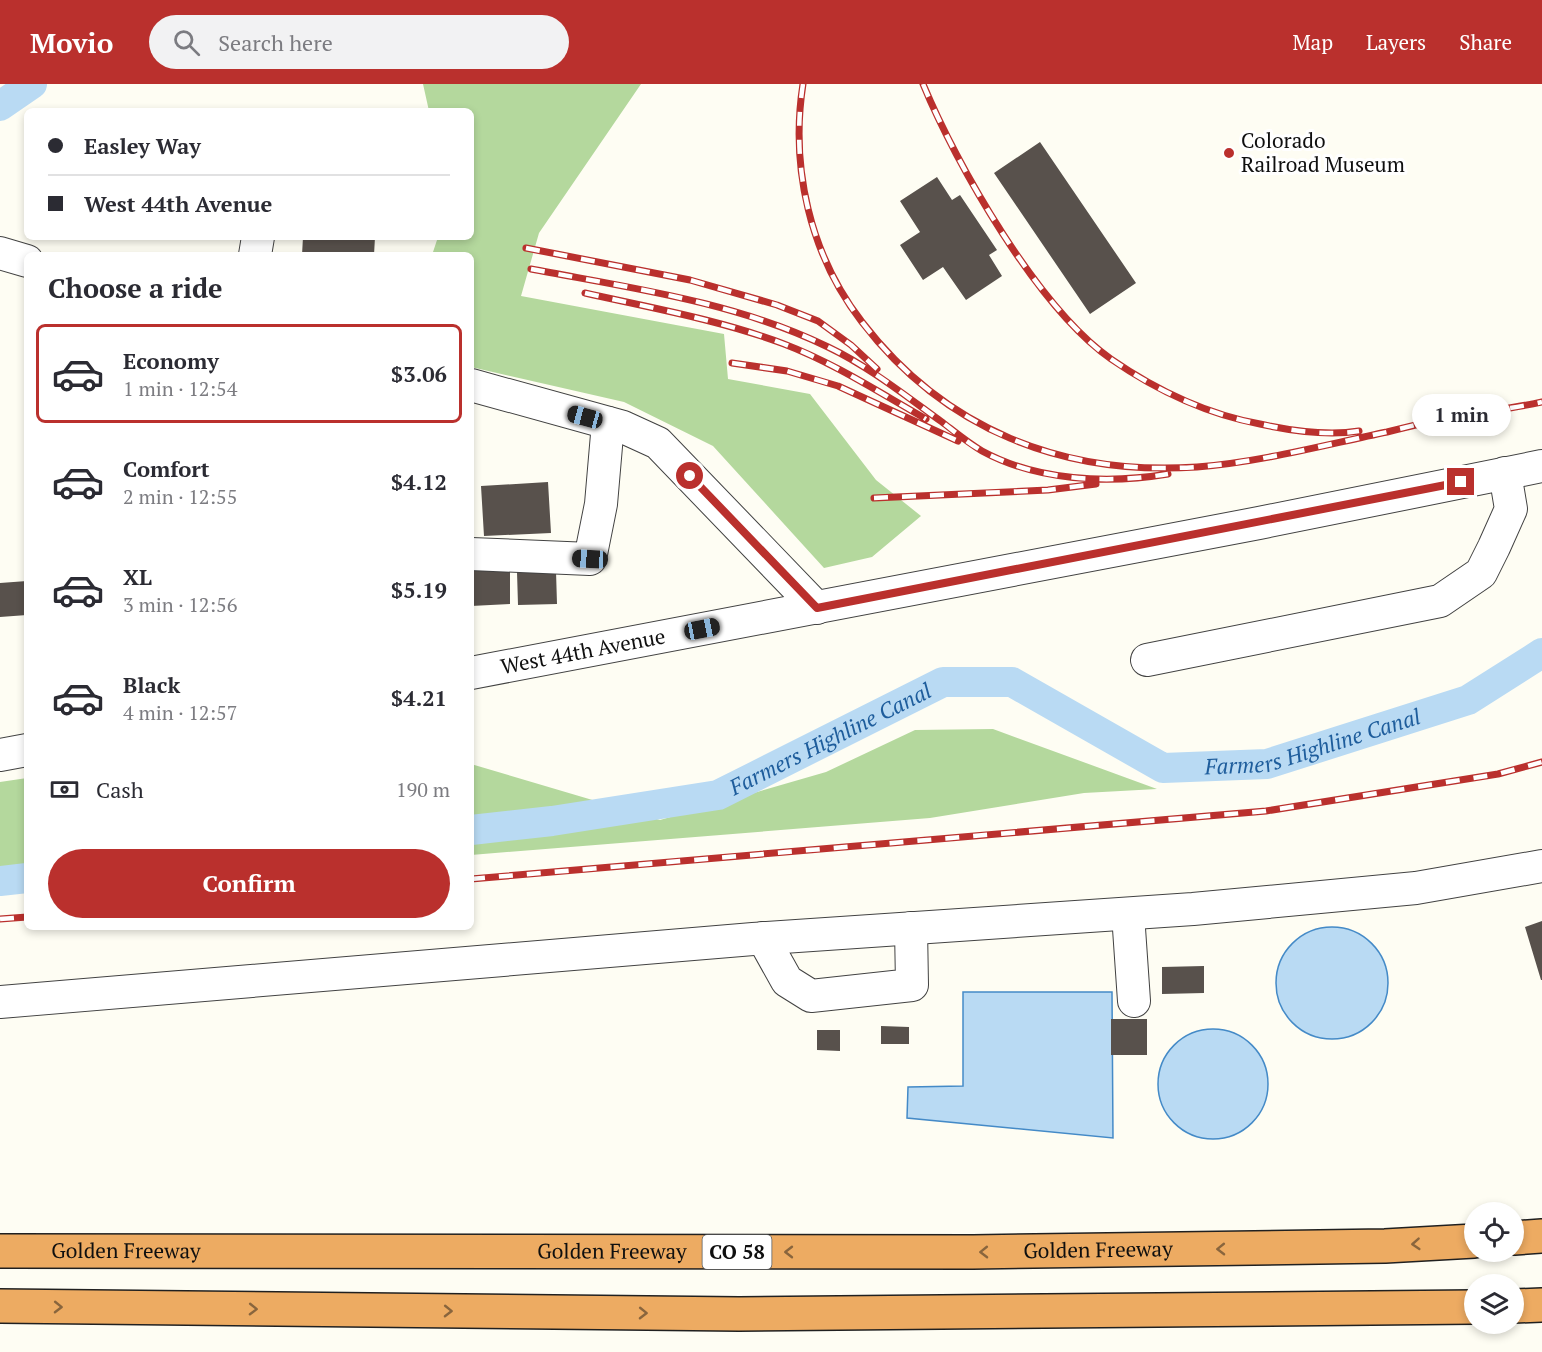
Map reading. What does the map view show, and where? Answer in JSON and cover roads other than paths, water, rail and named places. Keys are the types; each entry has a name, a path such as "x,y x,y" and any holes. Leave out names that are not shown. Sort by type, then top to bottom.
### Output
{"highway":[{"path":"1524,1237 1542,1236"},
{"name":"Golden Freeway","path":"0,1251 973,1252 1385,1246 1464,1241"},
{"path":"1524,1306 1542,1305"},
{"path":"0,1306 739,1314 1464,1307"}],"street":[{"path":"0,253 24,260"},
{"path":"474,386 608,423 658,443 817,608"},
{"path":"474,554 590,559 601,504 608,423"},
{"name":"West 44th Avenue","path":"474,672 817,608 1542,466"},
{"path":"1147,660 1440,601 1481,573 1511,509 1505,473"},
{"path":"0,755 24,751"},
{"path":"0,1002 763,938 1128,914 1416,888 1542,866"},
{"path":"1128,914 1134,1000"},
{"path":"763,938 787,981 810,996 912,985 911,928"}],"water":[{"path":"1332,927 1353,932 1371,944 1383,962 1388,983 1383,1004 1371,1022 1353,1034 1332,1039 1311,1034 1293,1022 1281,1004 1276,983 1281,962 1293,944 1311,932"},
{"path":"963,992 1112,992 1113,1138 907,1118 908,1087 963,1086"},
{"path":"1213,1029 1234,1033 1252,1045 1264,1063 1268,1084 1264,1105 1252,1123 1234,1135 1213,1139 1192,1135 1174,1123 1162,1105 1158,1084 1162,1063 1174,1045 1192,1033"}],"waterway":[{"path":"0,106 32,84"},
{"name":"Farmers Highline Canal","path":"474,830 552,821 718,795 943,682 1012,682 1163,768 1267,764 1468,700 1542,653"},
{"name":"Farmers Highline Canal","path":"0,881 24,878"}],"railway":[{"path":"803,84 799,147 802,178 817,239 844,296 862,322 895,360 931,391 969,418 1010,438 1054,454 1100,463 1148,468 1197,467 1269,457 1441,419 1542,402"},
{"path":"923,84 956,154 1002,233 1056,306 1083,336 1111,359 1164,391 1240,420 1297,431 1322,433 1359,431"},
{"path":"526,248 690,280 777,305 818,321 851,345 877,369"},
{"path":"531,269 682,298 757,318 793,332 828,347 872,372 982,451 1026,469 1073,478 1097,479 1168,474"},
{"path":"585,293 711,321 784,344 839,369 926,419"},
{"path":"732,363 787,371 838,386 958,441"},
{"path":"874,498 1048,490 1096,484"},
{"path":"474,879 1266,811 1498,774 1542,762"},
{"path":"0,919 24,917"}],"place":[{"name":"Colorado Railroad Museum","path":"1229,153"}]}
